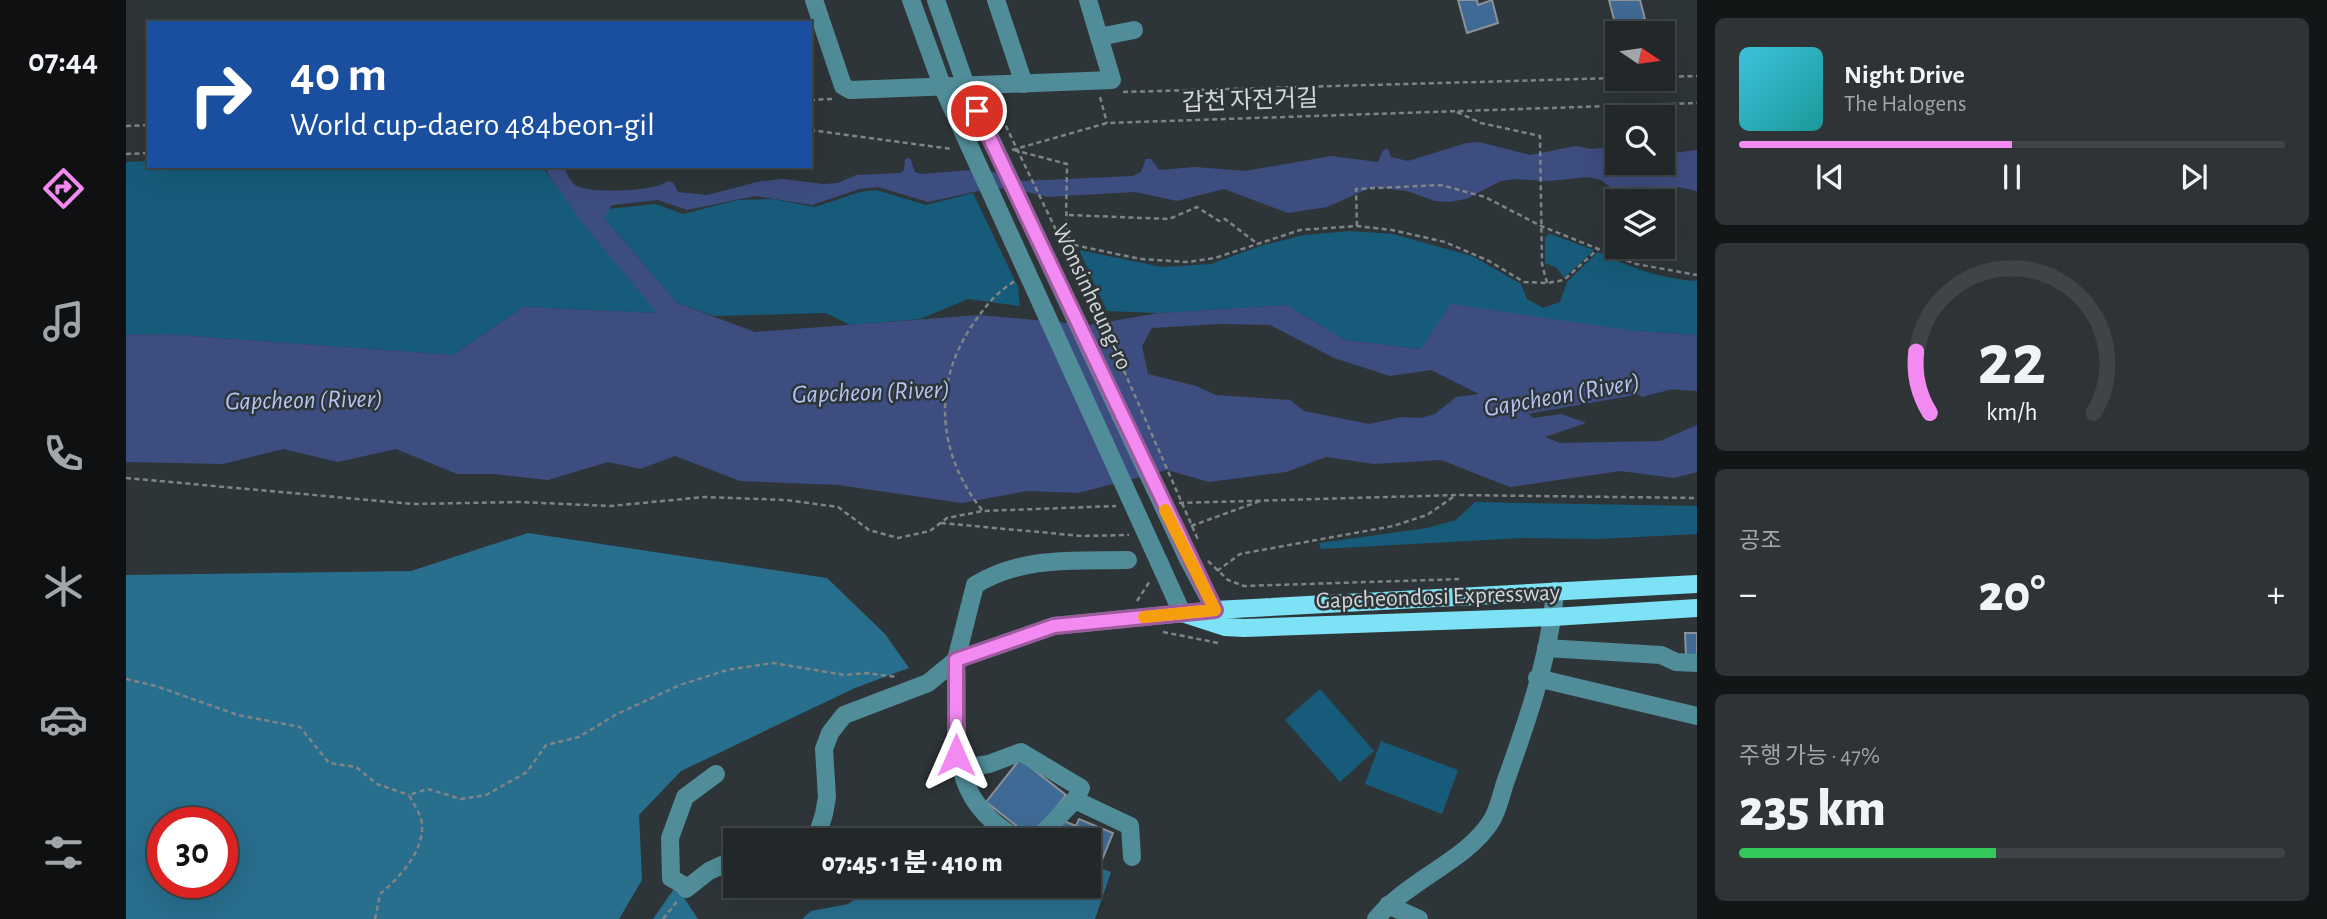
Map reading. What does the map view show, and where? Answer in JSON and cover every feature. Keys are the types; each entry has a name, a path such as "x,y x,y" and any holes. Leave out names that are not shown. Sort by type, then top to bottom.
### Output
{"main road":[{"name":"Gapcheondosi Expressway","path":"1215,610 1697,583"},
{"name":"Gapcheondosi Expressway","path":"1182,613 1225,627 1244,628 1553,617 1697,608"}],"street":[{"path":"814,0 843,86 850,90 1112,79 1088,0"},
{"name":"Wonsinheung-ro","path":"911,0 943,88 1155,569 1182,613"},
{"name":"Wonsinheung-ro","path":"936,0 966,86 1198,554 1215,610"},
{"path":"996,0 1024,84"},
{"path":"1099,37 1133,30"},
{"path":"999,828 973,798 959,762 956,660 975,585 996,572 1028,563 1128,560"},
{"path":"1376,919 1414,882 1458,854 1491,822 1520,742 1546,648 1555,591"},
{"path":"820,828 827,797 824,749 830,733 844,715 928,683 956,660 1054,626 1215,610"},
{"path":"1546,648 1661,655 1676,662 1697,663"},
{"path":"1537,678 1693,714"},
{"path":"959,762 989,764 1021,752 1081,788 1076,800 1048,828"},
{"path":"716,774 685,797 670,838 671,878 687,888 709,871 723,865"},
{"path":"1076,800 1130,826 1132,857"},
{"path":"1388,905 1419,919"}],"path":[{"path":"1675,77 1697,76"},
{"path":"1112,92 1605,78"},
{"path":"1096,80 1107,122"},
{"path":"812,100 831,99"},
{"path":"1002,99 1002,118 1125,373 1198,554 1217,571 1244,586 1462,579"},
{"name":"갑천 자전거길","path":"1002,150 1013,150 1107,122 1697,103"},
{"path":"1457,112 1481,123 1540,136 1542,264 1547,283"},
{"path":"126,126 147,125"},
{"path":"812,130 939,150 956,149"},
{"path":"1013,150 1067,164 1069,215 1065,225 1070,244 1058,261"},
{"path":"126,154 147,153"},
{"path":"1357,226 1356,190 1441,185 1485,197 1541,226 1636,264 1697,275"},
{"path":"1069,215 1169,219 1197,207 1219,222 1225,219 1255,242"},
{"path":"1070,244 1140,259 1188,262 1215,258 1255,242 1300,230 1357,226 1392,230 1445,242 1489,261 1524,282 1547,283 1564,280 1598,249"},
{"path":"984,511 965,487 955,466 944,425 945,394 953,358 968,331 999,291 1020,278"},
{"path":"126,478 399,504 519,502 611,506 704,497 786,499 838,507 869,530 898,538 930,531 947,518 984,511 1125,506"},
{"path":"1217,571 1240,554 1394,526 1427,515 1456,495"},
{"path":"1175,503 1456,495 1697,498"},
{"path":"1182,528 1264,500"},
{"path":"941,523 1082,536 1135,535"},
{"path":"1134,603 1143,596 1155,569"},
{"path":"126,679 156,686 238,715 300,727 329,763 356,767 377,784 409,795 428,789 461,799 486,795 527,772 546,745 579,737 617,714 680,685 727,670 774,663 845,676 866,673 902,678"},
{"path":"375,919 380,894 396,881 414,858 422,825 409,795"},
{"path":"663,919 687,888"}],"shaded area":[{"path":"147,161 147,168 543,168 658,313 523,307 453,355 165,334 126,335 126,162"},
{"path":"876,190 926,205 973,193 1018,287 1020,306 968,299 920,319 850,325 826,313 714,316 677,303 604,218 607,209 656,204 683,214 738,200 773,199 815,207 860,192"},
{"path":"1350,231 1393,234 1472,256 1521,284 1527,299 1543,308 1560,302 1567,282 1598,252 1605,255 1605,259 1613,259 1646,272 1697,281 1697,335 1635,331 1422,349 1345,340 1287,305 1159,313 1107,311 1079,250 1162,267 1211,264 1260,246 1304,235"},
{"path":"1550,234 1594,250 1564,278 1557,268 1545,263 1545,237"},
{"path":"1475,502 1697,506 1697,534 1598,539 1523,538 1321,549 1319,543 1427,528 1456,520"},
{"path":"528,533 827,578 885,634 909,668 855,688 681,771 639,815 642,880 619,919 126,919 126,575 411,571"},
{"path":"1320,689 1374,751 1340,782 1285,720"},
{"path":"1381,741 1458,770 1442,814 1365,784"},
{"path":"1101,868 1111,872 1095,919 802,919 811,911 848,904 857,898 1101,898"},
{"path":"676,886 698,919 653,919"}],"water":[{"path":"1479,142 1530,155 1576,146 1591,149 1605,148 1605,175 1675,175 1675,153 1697,150 1697,191 1678,187 1613,189 1601,180 1588,177 1549,181 1516,179 1501,181 1466,199 1449,202 1435,201 1407,191 1372,187 1327,207 1288,213 1224,189 1177,201 1135,192 1047,197 1016,189 992,188 928,202 878,187 860,189 812,205 755,196 687,210 658,200 612,205 604,218 677,303 755,332 979,315 1089,325 1159,313 1287,305 1345,340 1421,349 1451,304 1635,331 1697,335 1697,390 1684,386 1642,397 1614,377 1565,385 1535,386 1519,405 1533,418 1562,414 1586,423 1545,437 1560,443 1660,441 1697,425 1697,472 1674,478 1620,471 1510,487 1441,460 1374,464 1326,457 1286,472 1209,482 1167,470 1078,493 1027,491 962,503 838,485 740,481 675,456 640,469 608,462 548,480 493,474 457,474 396,449 338,462 283,449 223,464 126,462 126,335 165,334 453,355 523,307 657,313 582,222 546,171 551,168 564,168 575,185 593,190 650,188 667,181 673,182 678,192 707,195 761,181 783,179 824,184 838,183 856,175 901,173 905,159 910,158 915,172 921,174 983,169 1023,181 1133,176 1141,172 1146,159 1151,159 1159,170 1195,167 1245,171 1331,156 1378,162 1383,150 1388,149 1391,157 1408,161 1466,143","holes":["1220,324 1270,325 1334,358 1390,376 1431,370 1479,394 1456,397 1435,414 1422,418 1401,417 1369,424 1304,411 1290,400 1216,395 1196,386 1148,374 1142,346 1152,328"]}],"building":[{"path":"1458,0 1477,0 1478,5 1492,0 1498,23 1467,33"},
{"path":"1609,0 1640,0 1645,19 1614,21"},
{"path":"1685,633 1697,633 1697,656 1686,657"},
{"path":"1020,759 1066,795 1040,828 1019,828 986,802"},
{"path":"1059,819 1076,826 1079,819 1101,828 1056,828"},
{"path":"1101,828 1113,833 1101,863"}],"waterway":[{"name":"Gapcheon (River)","path":"1491,407 1669,376 1697,378"}],"slow traffic":[{"path":"1144,617 1215,610 1165,510"}],"route":[{"path":"956,755 956,660 1054,626 1215,610 1188,559 977,111"}]}
